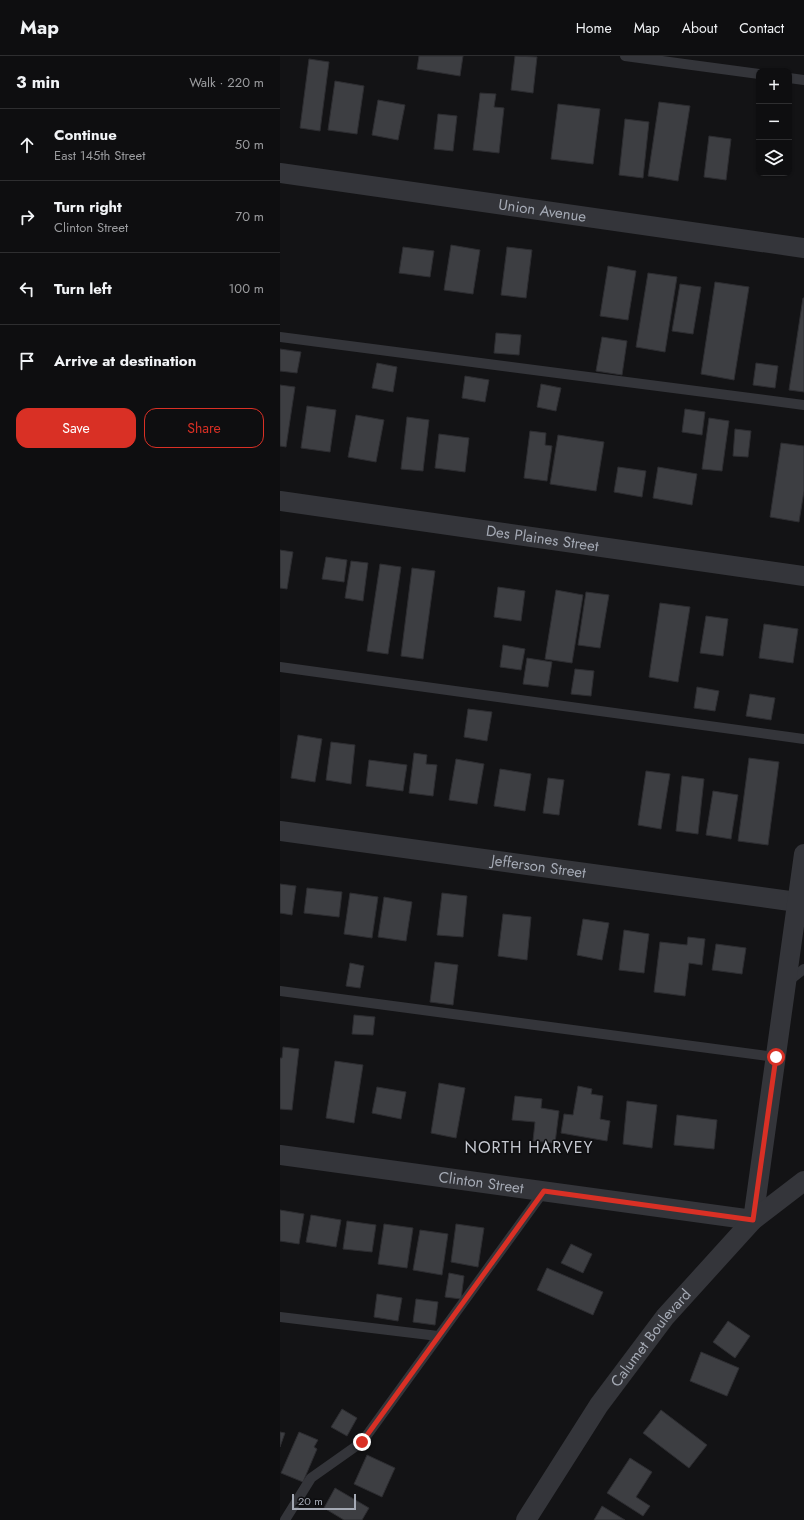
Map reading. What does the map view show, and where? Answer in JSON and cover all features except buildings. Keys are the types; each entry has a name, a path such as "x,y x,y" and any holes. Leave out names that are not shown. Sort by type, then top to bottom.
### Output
{"street":[{"name":"Union Avenue","path":"280,173 804,248"},
{"name":"Des Plaines Street","path":"280,501 804,576"},
{"name":"Jefferson Street","path":"280,830 797,902"},
{"path":"753,1220 804,854"},
{"name":"Clinton Street","path":"280,1155 753,1220"},
{"name":"Calumet Boulevard","path":"526,1520 600,1404 665,1317 753,1220 804,1181"}],"lane":[{"path":"625,56 756,74"},
{"path":"792,78 804,80"},
{"path":"280,338 804,405"},
{"path":"280,667 804,739"},
{"path":"786,983 804,969"},
{"path":"280,991 776,1057"},
{"path":"285,1520 311,1478 362,1442 544,1191"},
{"path":"280,1317 438,1336"}],"district":[{"name":"NORTH HARVEY","path":"529,1147"}],"route":[{"path":"362,1442 544,1191 753,1220 776,1057"}]}
